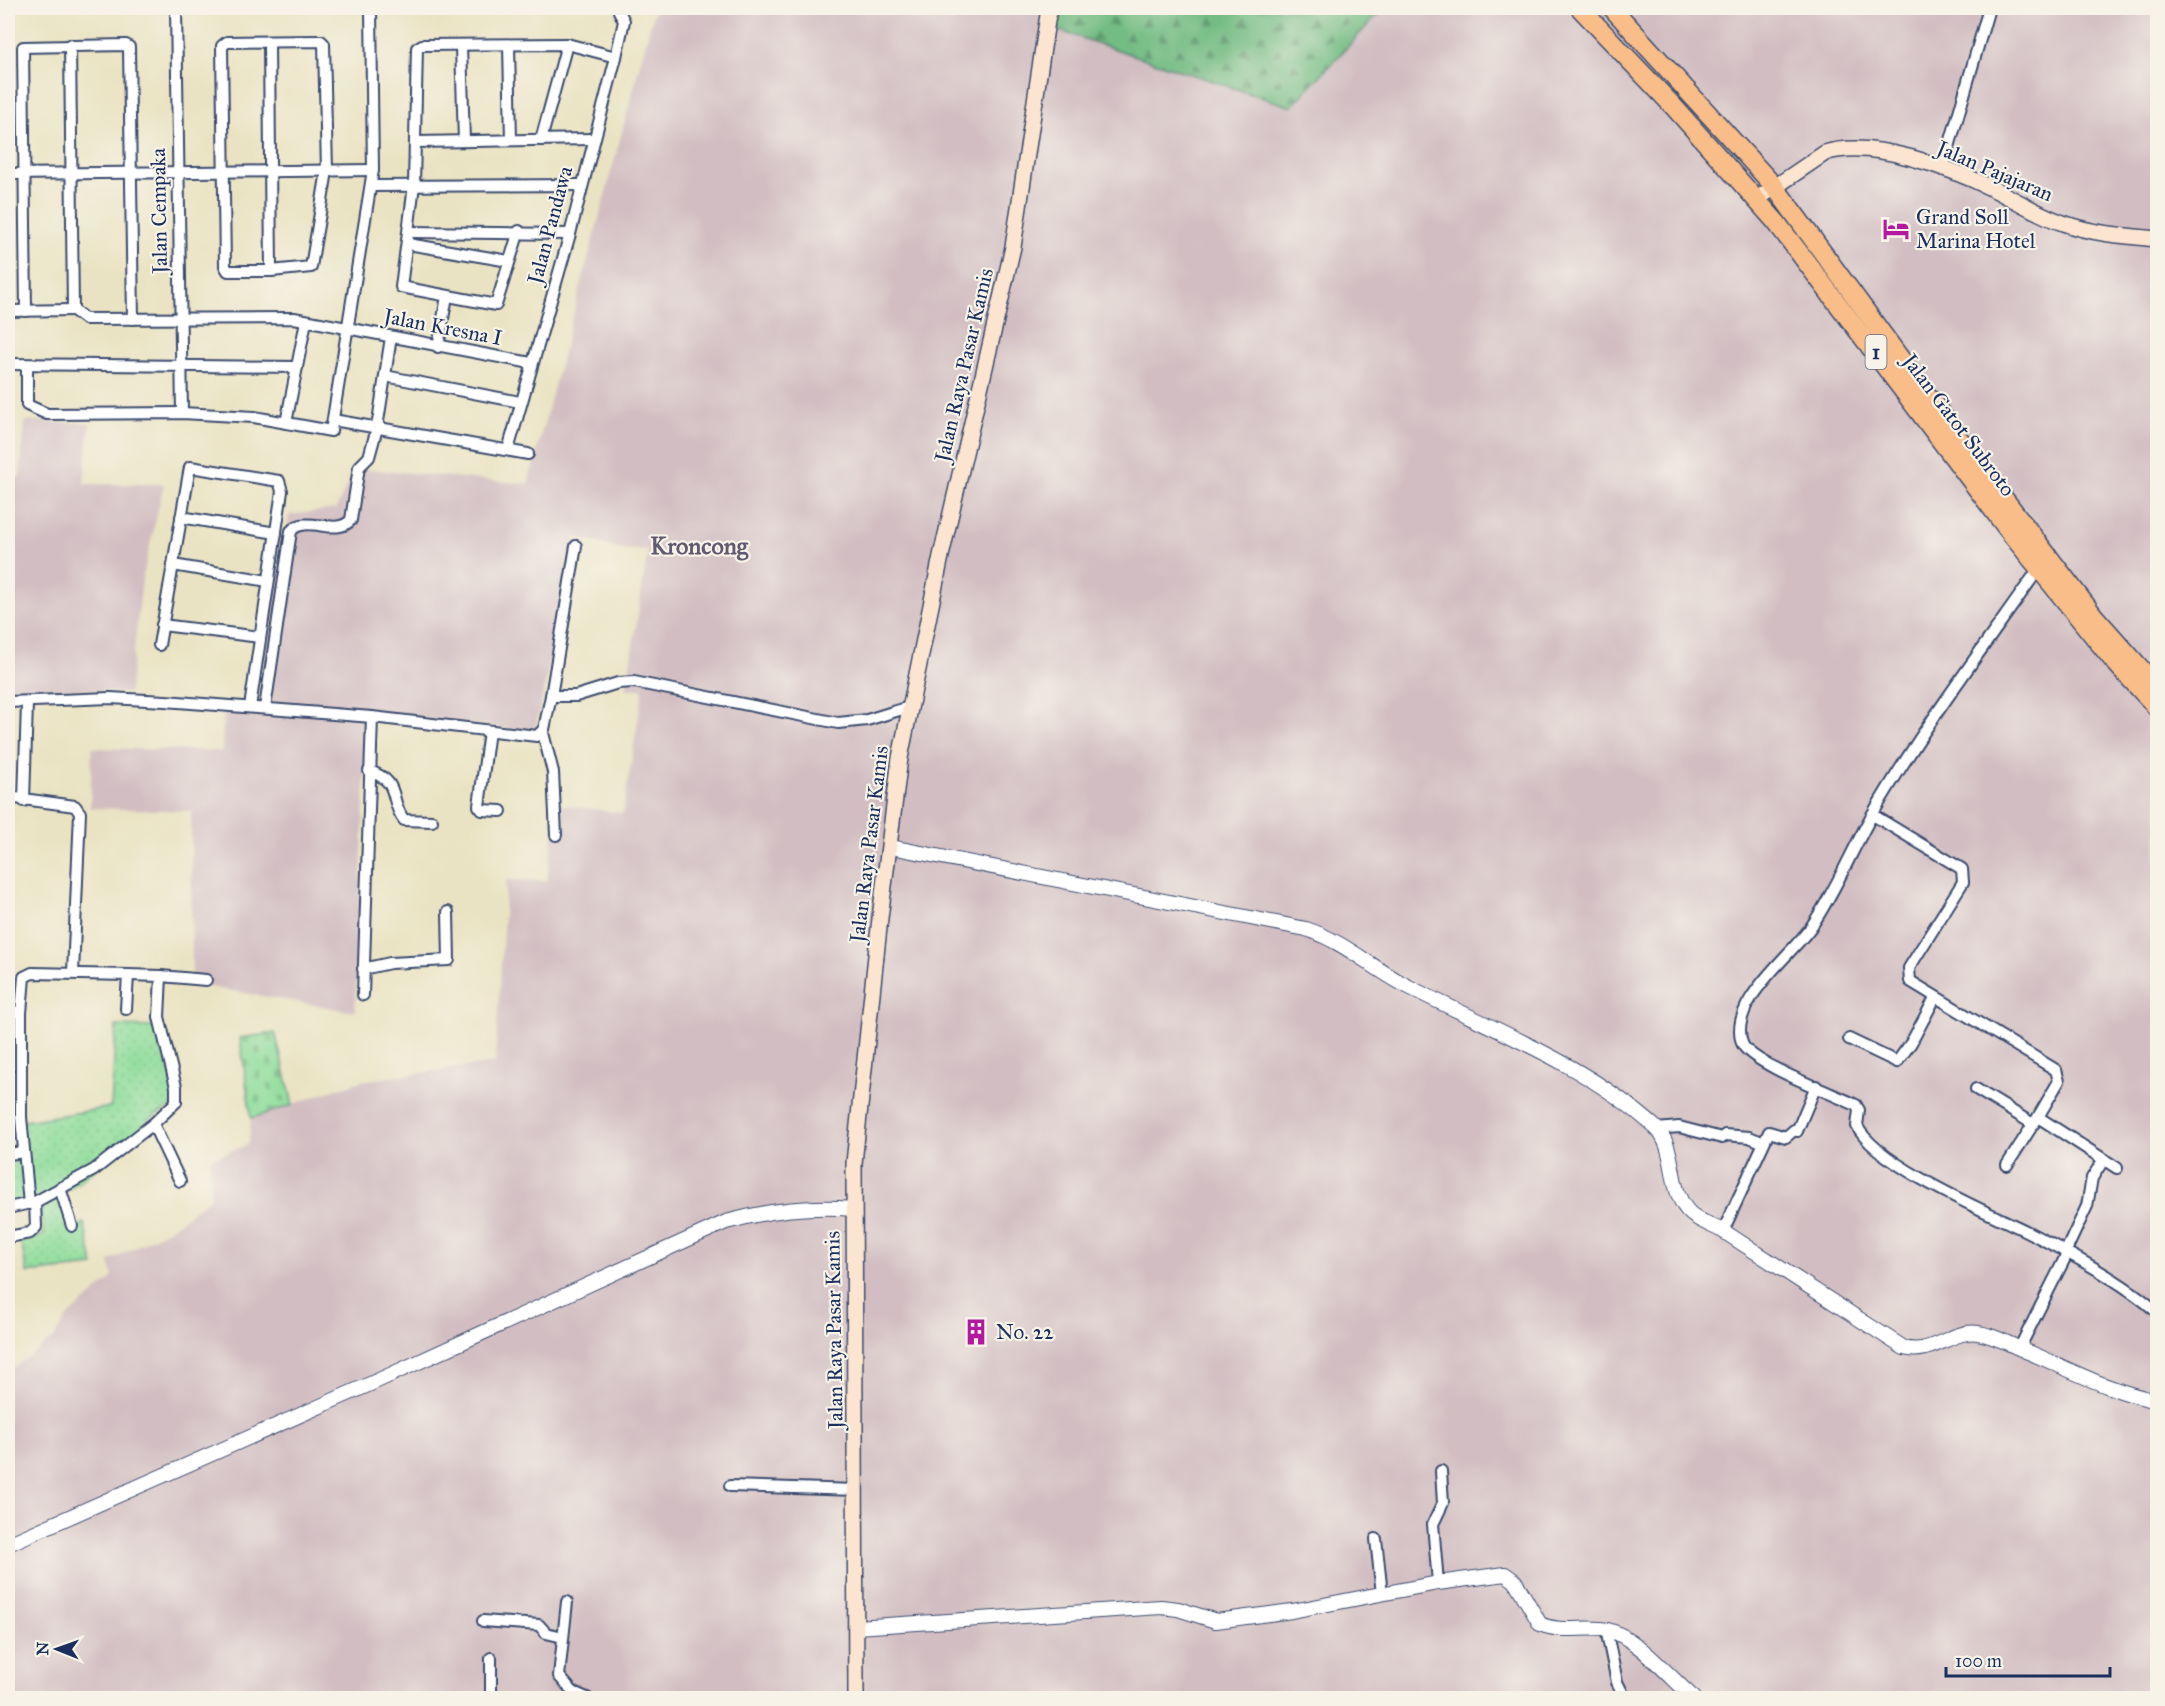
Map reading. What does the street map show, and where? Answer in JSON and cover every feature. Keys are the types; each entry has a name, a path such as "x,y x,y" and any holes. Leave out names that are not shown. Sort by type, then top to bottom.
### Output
{"highway":[{"name":"Jalan Gatot Subroto","path":"1580,8 1757,199 1875,350 2012,535 2046,562"},
{"name":"Jalan Gatot Subroto","path":"1612,8 1774,186 1982,470 2113,660 2155,696"}],"main road":[{"name":"Jalan Raya Pasar Kamis","path":"856,1698 853,1209 857,1139 880,918 891,847 900,758 909,707 1013,247 1049,8"},
{"name":"Jalan Pajajaran","path":"1757,199 1817,157 1837,149 1897,155 1943,168 1977,181 2061,223 2092,232 2157,239"}],"street":[{"name":"Jalan Cempaka","path":"176,8 182,413"},
{"path":"27,365 27,405 47,414 182,413 254,417 331,431 373,170 371,8"},
{"path":"1943,168 1989,8"},
{"name":"Jalan Pandawa","path":"508,450 531,363 570,234 593,138 616,57 624,21 616,9"},
{"path":"227,42 323,43 327,171 311,267 272,272 228,271 225,266 222,172 222,46 227,42"},
{"path":"269,42 272,272"},
{"path":"542,140 567,44"},
{"path":"519,231 496,305 402,288 414,185 418,47 567,44 616,57"},
{"path":"70,45 73,310"},
{"path":"26,311 23,47 70,45 129,47 133,319"},
{"path":"509,45 511,140"},
{"path":"461,46 464,141"},
{"path":"416,142 593,138"},
{"path":"8,174 373,170"},
{"path":"371,186 581,185"},
{"path":"410,232 519,231 570,234"},
{"path":"408,244 508,261"},
{"path":"438,347 447,296"},
{"name":"Jalan Kresna I","path":"8,311 73,310 85,319 294,318 531,363"},
{"path":"286,423 306,321"},
{"path":"265,708 291,531 303,525 339,527 350,522 359,467 369,457 377,428 391,337"},
{"path":"8,364 297,367"},
{"path":"385,376 520,402"},
{"path":"333,420 528,454"},
{"path":"159,645 190,468 275,480 282,487 250,707"},
{"path":"182,517 276,533"},
{"path":"556,835 553,772 543,733 576,546"},
{"path":"2046,562 1872,815 1825,905 1801,940 1755,991 1742,1019 1743,1045 1752,1057 1857,1105 1859,1132 1873,1146 1923,1179 2066,1254 2131,1292 2157,1312"},
{"path":"173,565 268,581"},
{"path":"162,625 260,637"},
{"path":"551,696 576,696 618,683 634,682 838,723 867,720 909,707"},
{"path":"8,702 110,698 372,717 533,736 543,733"},
{"path":"24,801 27,703"},
{"path":"363,995 372,717"},
{"path":"489,731 479,806 482,810 501,811"},
{"path":"369,771 380,775 391,785 404,820 432,821"},
{"path":"8,797 24,801 75,806 80,813 73,973"},
{"path":"1872,815 1962,869 1964,873 1963,882 1908,970 1914,985 2058,1072 2059,1081 2007,1165"},
{"path":"891,847 1306,929 1323,935 1403,983 1549,1057 1639,1113 1657,1129 1667,1148 1680,1198 1692,1215 1723,1231 1904,1348 1917,1350 1933,1347 1973,1332 1988,1335 2084,1377 2157,1401"},
{"path":"363,969 390,963 449,960 448,912"},
{"path":"8,1238 35,1230 24,1152 21,1013 25,975 73,973 206,980"},
{"path":"126,1009 128,975"},
{"path":"8,1208 32,1203 94,1170 175,1106 177,1095 159,1017 161,976"},
{"path":"1849,1040 1897,1062 1911,1043 1935,998"},
{"path":"8,1010 21,1013"},
{"path":"1723,1231 1768,1132 1786,1137 1793,1130 1797,1131 1816,1086"},
{"path":"1976,1089 2117,1168"},
{"path":"153,1124 180,1181"},
{"path":"1657,1129 1679,1127 1722,1138 1725,1135 1749,1137 1762,1142"},
{"path":"8,1154 24,1152"},
{"path":"2019,1348 2066,1254 2087,1206 2092,1178 2104,1159"},
{"path":"60,1188 72,1226"},
{"path":"8,1544 379,1380 726,1222 766,1211 805,1207 853,1209"},
{"path":"1438,1583 1433,1524 1443,1503 1441,1471"},
{"path":"730,1486 856,1490"},
{"path":"1376,1539 1382,1594"},
{"path":"856,1627 1161,1607 1178,1609 1216,1621 1292,1611 1438,1583 1505,1574 1515,1581 1540,1624 1560,1629 1606,1629 1628,1637 1694,1698"},
{"path":"567,1602 559,1676 573,1692 586,1698"},
{"path":"483,1621 539,1625 546,1633 563,1637"},
{"path":"1606,1629 1617,1682 1625,1698"},
{"path":"491,1658 491,1698"}],"shaded area":[{"path":"655,8 1055,8 1291,107 1384,8 2157,8 2157,1698 8,1698 8,1372 54,1338 66,1318 113,1277 109,1261 170,1229 211,1197 210,1159 249,1144 251,1118 361,1081 495,1063 506,880 547,881 557,804 623,813 643,689 626,689 648,551 621,549 576,537 535,732 368,713 355,1012 192,984 191,811 90,808 92,748 222,751 224,703 259,700 289,515 336,509 355,468 528,484"},
{"path":"25,421 90,423 84,484 164,484 142,580 129,693 81,690 8,696 8,476 20,477"}],"green space":[{"path":"1055,8 1384,8 1291,107 1051,28"},
{"path":"116,1026 155,1027 180,1102 152,1117 122,1150 60,1196 70,1230 84,1223 94,1266 27,1273 21,1241 44,1235 38,1203 8,1209 8,1162 21,1162 20,1122 111,1107"},
{"path":"275,1033 293,1105 251,1118 240,1038"}],"place":[{"name":"Grand Soll Marina Hotel","path":"1896,229"},
{"name":"No. 22","path":"976,1332"}],"district":[{"name":"Kroncong","path":"699,546"}]}
